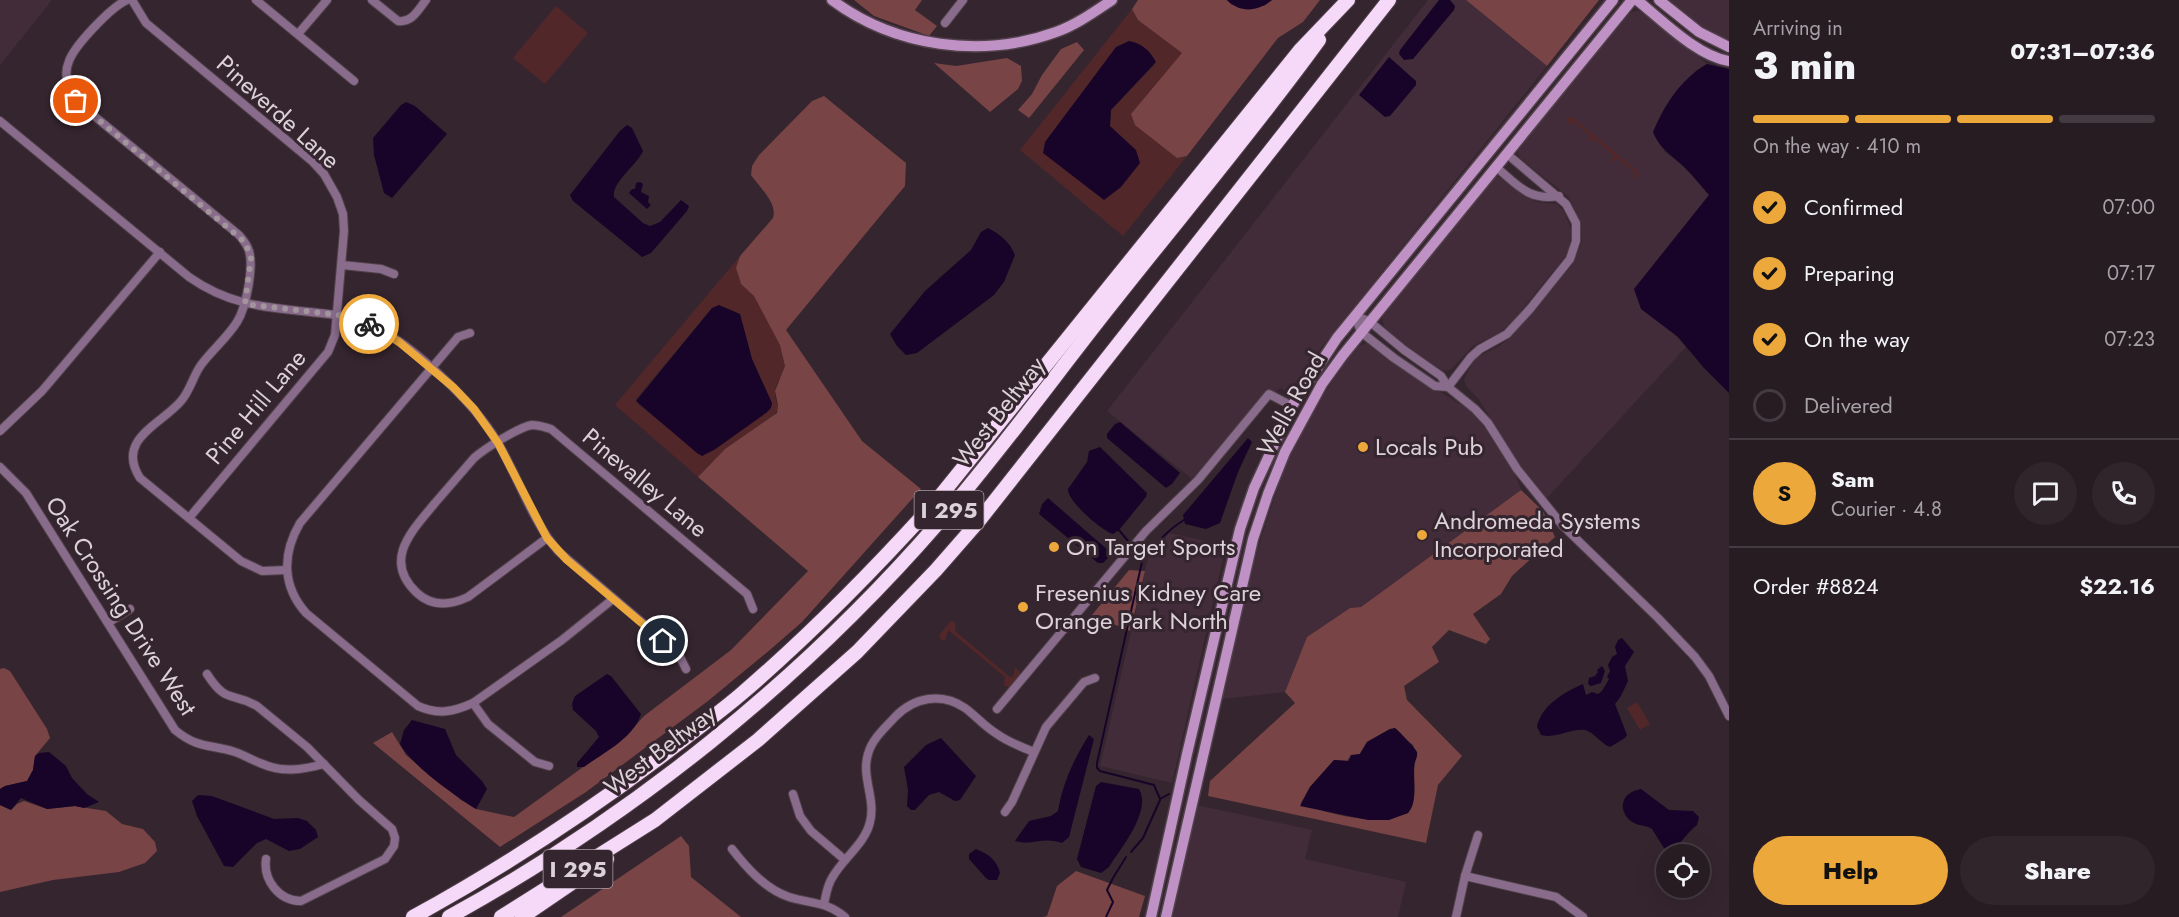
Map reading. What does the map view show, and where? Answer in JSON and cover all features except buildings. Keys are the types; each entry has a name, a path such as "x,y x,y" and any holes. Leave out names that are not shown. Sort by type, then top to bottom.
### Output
{"highway":[{"path":"413,917 468,887 541,842 609,795 729,704 824,619 937,500 1301,49 1349,0"},
{"name":"West Beltway","path":"449,917 577,839 669,773 755,705 837,630 903,562 973,481 1308,56 1349,0"},
{"name":"I 295","path":"501,917 655,820 758,740 857,652 936,570 992,503 1389,0"},
{"path":"522,917 594,870 655,820"}],"main road":[{"path":"832,0 853,15 901,35 952,46 981,47 1022,42 1056,32 1080,21 1112,0"},
{"name":"Wells Road","path":"1151,917 1230,567 1254,488 1292,406 1327,352 1355,316 1613,0"},
{"path":"1634,0 1682,37 1713,57 1729,61"},
{"name":"Wells Road","path":"1166,917 1244,574 1268,494 1285,452 1322,384 1369,321 1634,0"},
{"path":"1659,0 1699,32 1729,46"},
{"path":"1491,151 1502,160"},
{"path":"1216,629 1222,640 1214,675 1217,690"}],"street":[{"path":"127,0 118,4 106,15 69,61 66,81 70,92 76,101 245,242 251,258 245,304 237,322 197,371 181,401 143,433 134,451 136,470 140,478 250,566 262,570 286,570"},
{"name":"Pineverde Lane","path":"132,0 146,23 313,162 324,174 337,197 343,214 344,231 338,315"},
{"path":"256,0 354,81"},
{"path":"298,34 327,0"},
{"path":"372,0 398,21 404,22 411,18 426,0"},
{"path":"945,22 963,0"},
{"path":"0,121 201,285 245,304 338,315 359,320 385,332 431,369 474,409 498,443 547,538 567,560 678,653 686,669"},
{"path":"1502,160 1531,195 1546,198 1559,196"},
{"path":"1448,387 1480,349 1507,334 1570,259 1576,242 1576,224 1569,207 1559,196 1502,160"},
{"path":"0,431 42,391 159,252"},
{"path":"342,265 381,269 394,273"},
{"name":"Pine Hill Lane","path":"189,518 328,352 335,336 338,315"},
{"path":"1355,316 1369,321 1404,351 1441,376 1448,387 1464,398 1488,423 1517,469 1563,526 1695,657 1709,676 1729,716"},
{"path":"1355,316 1361,332 1435,386 1448,387"},
{"path":"470,333 458,337 300,523 292,537 287,554 286,570 297,603 418,706 442,713 473,703 613,599"},
{"path":"997,709 1146,531 1198,480 1269,394 1292,406"},
{"name":"Pinevalley Lane","path":"547,538 468,597 454,603 441,604 429,601 411,588 404,578 401,566 401,554 410,534 474,458 522,428 533,425 542,426 551,429 747,594 753,609"},
{"name":"Oak Crossing Drive West","path":"0,467 26,493 175,730 200,746 234,751 262,764 284,770 302,770 324,764"},
{"path":"108,623 130,609"},
{"path":"207,674 225,696 257,706 307,747 359,800 392,829 395,838 394,846 385,859 301,901 283,898 276,891 265,868 266,859"},
{"path":"1005,812 1012,802 1051,719 1084,682 1095,678"},
{"path":"824,904 829,883 862,840 870,823 872,803 866,775 868,753 879,734 912,703 935,698 956,703 997,734 1034,752"},
{"path":"473,703 482,718 512,743 535,762 549,766"},
{"path":"793,794 800,816 811,831 845,860"},
{"path":"1456,917 1473,845 1478,835"},
{"path":"732,849 749,869 780,893 824,904 845,917"},
{"path":"1465,876 1556,897 1583,917"}],"shaded area":[{"path":"0,0 52,0 0,65"},
{"path":"854,0 922,0 915,10 937,26 929,36 874,16"},
{"path":"1138,0 1227,0 1232,5 1264,6 1272,0 1320,0 1303,22 1278,38 1187,156 1177,158 1135,125 1131,114 1182,53 1138,20 1132,9"},
{"path":"1227,0 1272,0 1255,9 1244,9"},
{"path":"1428,0 1466,0 1547,66 1321,348 1291,395 1281,388 1257,403 1192,479 1107,411"},
{"path":"1439,0 1450,0 1455,6 1454,10 1413,59 1404,60 1399,54 1400,50"},
{"path":"1466,0 1599,0 1547,66"},
{"path":"1669,0 1729,0 1729,42 1711,34"},
{"path":"556,6 588,33 545,84 513,58"},
{"path":"1132,9 1138,20 1182,53 1177,158 1187,156 1123,236 1020,150","holes":["1156,63 1111,110 1110,126 1045,143"]},
{"path":"1635,11 1645,12 1707,64 1695,71 1664,151 1684,167 1709,195 1634,289 1686,347 1546,499 1524,472 1478,398 1466,386 1464,379 1475,358 1498,347 1511,337 1572,265 1582,242 1579,219 1569,197 1520,158 1518,149 1625,16"},
{"path":"1129,41 1145,48 1156,62 1111,110 1110,126 1136,150 1140,163 1121,187 1104,200 1043,153 1045,142 1116,47"},
{"path":"1077,42 1084,50 1029,118 1018,110 1032,94 1042,75 1061,49"},
{"path":"1389,57 1416,81 1416,85 1390,116 1385,117 1359,95"},
{"path":"1007,58 1021,66 1022,81 1018,89 990,112 934,63 956,66"},
{"path":"1707,64 1729,69 1729,393 1678,337 1641,309 1634,289 1709,195 1663,148 1653,132 1681,85"},
{"path":"824,96 906,163 905,186 786,330 862,441 921,489 802,622 771,649 708,701 586,792 500,847 373,743 392,732 406,755 461,800 476,809 514,817 626,736 644,716 731,650 808,571 698,477 725,449 777,413 775,391 785,366 780,345 754,296 741,284 736,268 740,256 773,218 774,212 767,195 751,175 752,166 759,155 812,101"},
{"path":"406,102 415,106 447,134 392,198 384,193 374,155 373,138"},
{"path":"1571,116 1639,172 1637,179 1633,178 1635,173 1617,158 1611,161 1614,156 1593,138 1587,141 1590,136 1573,121 1567,124 1567,119"},
{"path":"627,125 632,128 643,151 616,186 614,197 643,223 650,226 660,222 681,200 689,206 651,253 642,257 573,201 570,195"},
{"path":"1495,176 1505,178 1536,202 1557,204 1564,212 1572,231 1568,253 1512,322 1499,333 1473,346 1450,370 1443,371 1419,356 1385,328 1382,319 1384,311"},
{"path":"636,183 643,184 641,192 649,196 648,202 651,205 647,209 629,193 635,189"},
{"path":"988,228 1004,239 1015,255 1004,282 994,295 917,353 906,355 890,334 925,291 971,250 981,232"},
{"path":"740,256 739,280 753,294 763,310 774,329 784,356 785,368 775,390 777,411 774,415 725,449 698,477 615,405","holes":["712,308 740,314 752,359 759,375 703,456 639,405 636,399"]},
{"path":"719,305 740,314 752,359 772,403 766,413 702,456 636,401 712,308"},
{"path":"1367,343 1375,345 1404,369 1469,410 1484,426 1515,474 1521,490 1361,607 1350,608 1307,637 1285,692 1222,699 1257,551 1286,462 1312,412 1355,347"},
{"path":"1120,422 1180,473 1172,484 1166,488 1107,438 1107,434 1115,424"},
{"path":"1248,438 1252,442 1238,472 1220,523 1206,529 1185,524 1183,515"},
{"path":"1100,447 1147,493 1119,530 1113,534 1101,527 1073,501 1068,489 1087,462 1089,451"},
{"path":"1521,490 1543,511 1555,537 1512,576 1501,594 1473,614 1490,639 1486,644 1449,630 1432,647 1439,662 1404,686 1407,700 1462,756 1438,785 1426,843 1208,796 1210,781 1295,703 1285,692 1307,637 1350,608 1361,607","holes":["1390,729 1413,745 1417,756 1413,801 1408,813 1382,819 1354,818 1301,803 1310,787 1334,760 1347,761 1351,755 1359,755 1367,742"]},
{"path":"1048,498 1109,551 1110,556 1103,563 1098,563 1039,514 1042,504"},
{"path":"1169,533 1226,545 1172,783 1100,766 1148,558"},
{"path":"1129,570 1145,571 1130,631 1092,615"},
{"path":"954,621 955,631 1010,677 1013,677 1015,668 1020,671 1009,687 1004,686 1005,677 948,630 945,641 940,639 940,634 950,622"},
{"path":"1622,638 1634,652 1625,666 1628,681 1615,704 1627,735 1625,738 1610,747 1585,730 1574,730 1553,736 1541,735 1537,727 1539,719 1555,700 1583,684 1586,695 1592,692 1598,694 1602,691 1609,679 1607,677 1610,671 1608,665 1612,657 1617,654 1615,647 1618,640"},
{"path":"1602,666 1605,671 1601,683 1591,686 1588,684 1589,678 1595,676 1597,670"},
{"path":"0,669 10,671 47,729 50,738 35,756 33,770 27,781 0,789"},
{"path":"607,674 641,714 625,738 584,767 577,767 577,763 599,737 596,731 573,710 572,704 575,696"},
{"path":"1637,702 1650,724 1640,730 1627,708"},
{"path":"412,720 445,729 456,755 487,789 476,809 434,780 406,753 400,744 404,730"},
{"path":"1395,728 1417,752 1414,766 1414,797 1408,813 1389,820 1368,820 1300,806 1310,787 1334,760 1349,761 1351,755 1360,754 1367,742"},
{"path":"1089,735 1094,739 1069,837 1062,843 1048,840 1015,841 1029,821 1051,816 1058,811 1070,771"},
{"path":"941,738 976,776 960,800 955,801 939,792 929,795 915,810 911,810 907,806 908,790 904,767 926,745"},
{"path":"49,752 66,766 72,778 87,794 99,802 84,808 75,806 47,809 21,798 11,810 0,805 0,789 27,781 33,770 35,756"},
{"path":"1101,782 1139,789 1142,798 1138,818 1127,840 1109,867 1101,873 1081,867 1077,859 1096,786"},
{"path":"1641,789 1669,810 1693,811 1699,817 1697,825 1678,844 1661,844 1652,829 1634,823 1626,816 1623,803 1632,792"},
{"path":"198,795 212,796 274,819 298,818 307,821 316,830 318,837 300,849 289,851 266,839 257,843 233,867 224,866 197,816 192,801"},
{"path":"24,801 47,809 75,806 106,811 122,824 143,829 155,842 157,851 145,863 119,872 53,880 0,892 0,805 11,810"},
{"path":"1197,805 1312,830 1305,859 1406,882 1398,917 1172,917"},
{"path":"681,836 689,846 691,877 741,917 561,917"},
{"path":"976,849 988,855 997,864 1000,873 997,880 986,878 969,859 969,854"},
{"path":"1076,871 1145,896 1139,917 1043,917 1047,916 1057,886"}],"waterway":[{"path":"1169,794 1160,799 1154,785 1100,771 1097,763 1142,562 1156,544 1184,520"},
{"path":"1119,530 1128,541"},
{"path":"1131,852 1143,838 1160,800"},
{"path":"1106,917 1113,902 1107,890 1126,857"}],"way so far":[{"path":"76,101 245,242 251,258 245,304 338,315 369,324"}],"place":[{"name":"Locals Pub","path":"1363,447"},
{"name":"Andromeda Systems Incorporated","path":"1422,535"},
{"name":"On Target Sports","path":"1054,547"},
{"name":"Fresenius Kidney Care Orange Park North","path":"1023,607"}],"route":[{"path":"369,324 399,342 453,387 474,409 498,443 547,538 567,560 663,641"}]}
